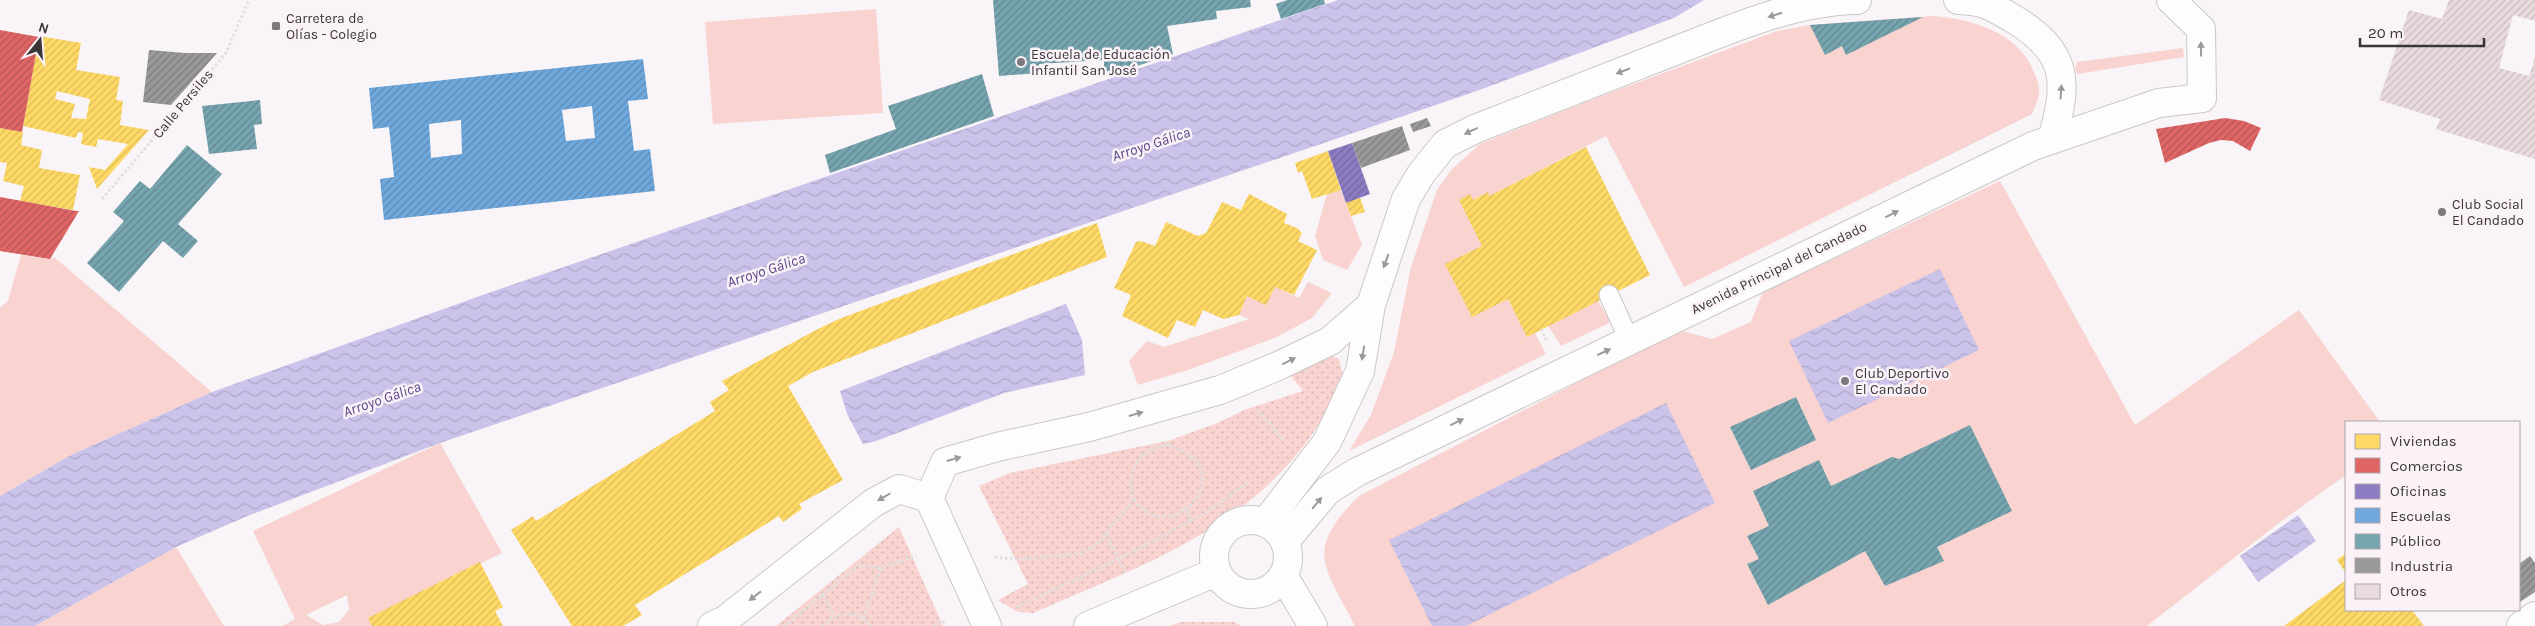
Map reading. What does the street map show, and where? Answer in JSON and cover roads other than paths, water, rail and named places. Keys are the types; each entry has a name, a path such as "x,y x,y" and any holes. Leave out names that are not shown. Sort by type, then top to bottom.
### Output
{"street":[{"path":"1266,522 1326,442 1360,371 1371,305 1406,200 1421,174 1445,144 1475,129 1724,32 1788,11 1830,0 1857,0"},
{"path":"1958,0 1981,1 2016,21 2046,42 2056,57 2062,79 2058,120 2052,139"},
{"name":"Avenida Principal del Candado","path":"1286,540 1328,490 1357,472 1629,340 2024,150 2160,103 2202,98 2201,30 2171,0"},
{"path":"929,498 946,462 997,447 1089,427 1220,390 1330,341 1371,305"},
{"path":"712,626 725,620 873,503 899,489 929,498 982,617"},
{"path":"1248,519 1266,522 1286,540 1290,559 1284,576 1269,591 1249,595 1229,588 1216,572 1213,555 1218,537 1230,524 1248,519"},
{"path":"1088,626 1216,572"},
{"path":"1284,576 1313,626"},
{"path":"2521,626 2535,616"}],"lane":[{"path":"1609,295 1629,340"}],"water":[{"name":"Arroyo Gálica","path":"1338,0 1704,0 1674,18 1471,93 440,443 245,517 176,547 35,626 0,626 0,496 71,455 212,392 477,297"},
{"path":"1940,269 1979,350 1828,423 1789,341"},
{"path":"1066,304 1082,340 1085,375 1004,393 876,441 863,444 847,414 840,391"},
{"path":"1666,403 1715,503 1466,626 1432,626 1389,540"},
{"path":"2298,515 2316,541 2258,582 2240,556"}],"place":[{"name":"Carretera de Olías - Colegio","path":"276,26"},
{"name":"Escuela de Educación Infantil San José","path":"1021,62"},
{"name":"Club Social El Candado","path":"2442,212"},
{"name":"Club Deportivo El Candado","path":"1845,381"}]}
